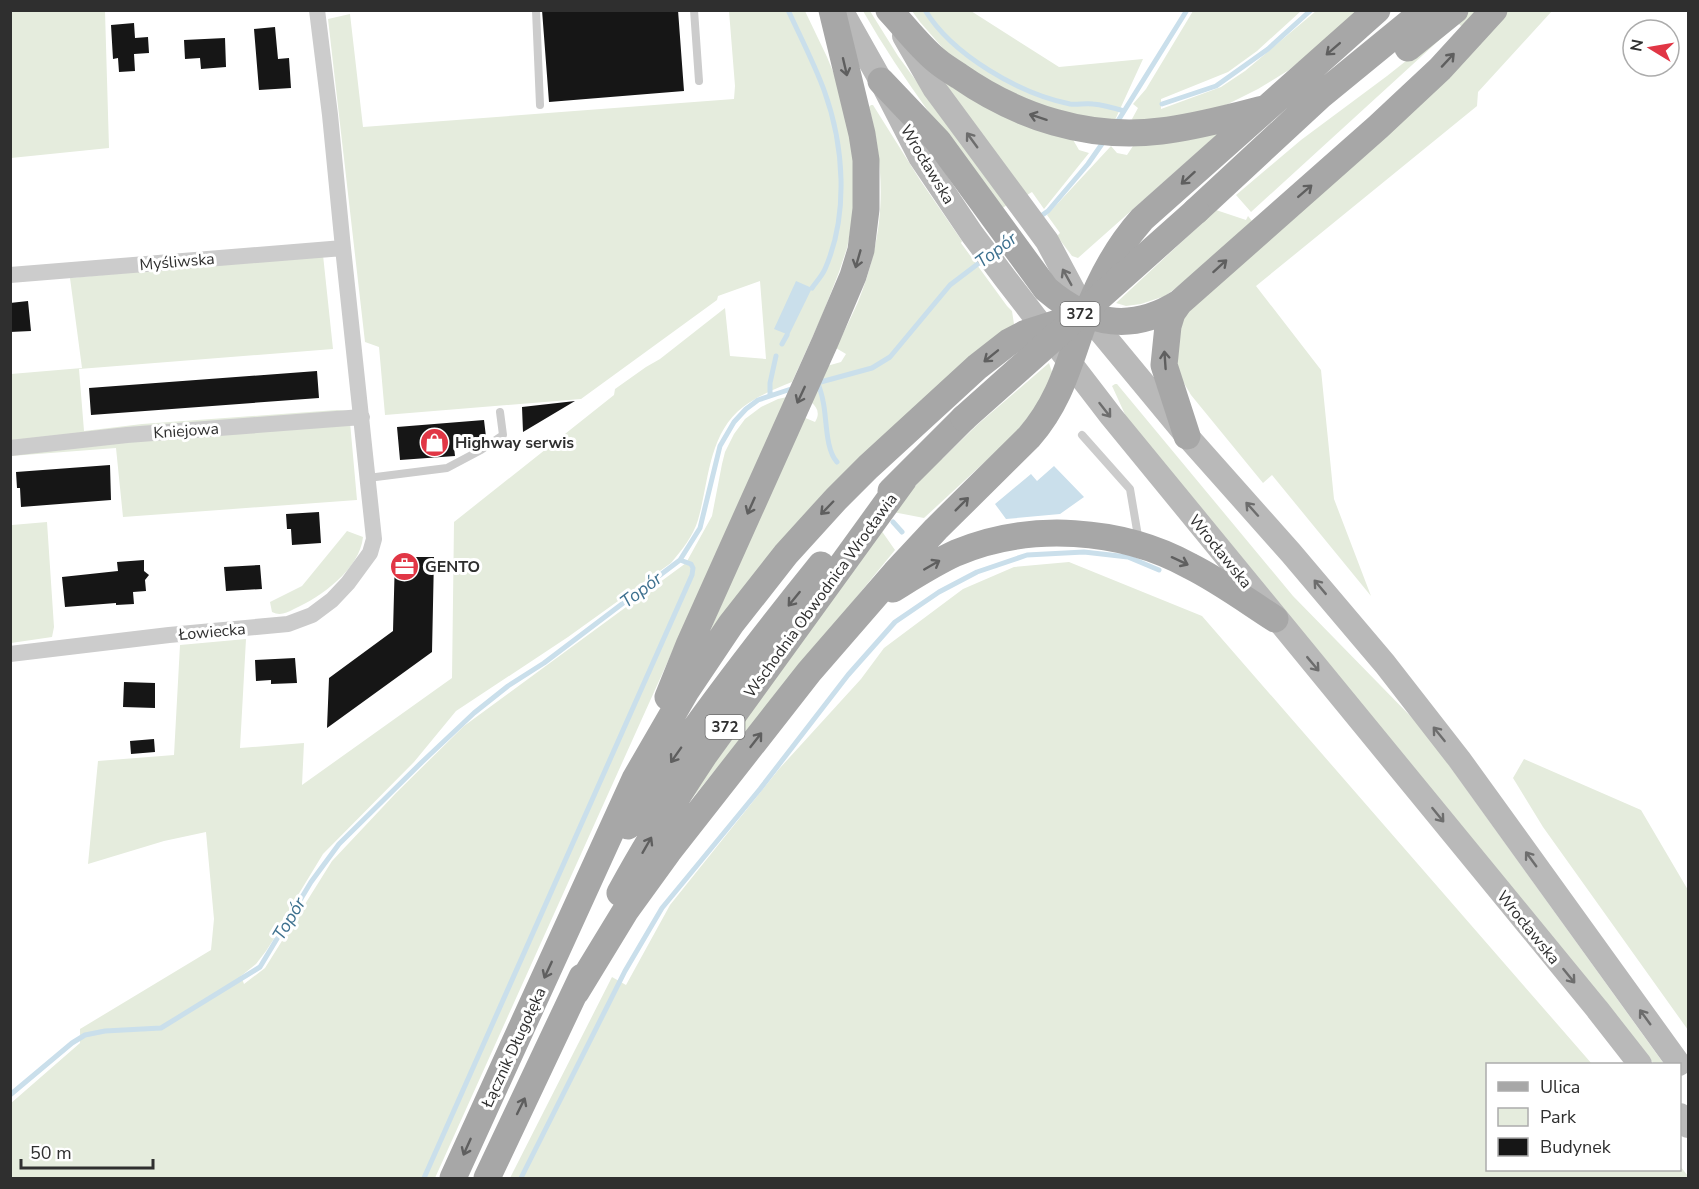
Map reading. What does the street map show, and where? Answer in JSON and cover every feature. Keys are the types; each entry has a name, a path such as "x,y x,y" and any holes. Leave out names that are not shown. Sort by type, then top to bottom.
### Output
{"main road":[{"path":"573,916 635,779 689,645 825,342 853,276 861,250 866,209 866,160 862,134 832,10"},
{"path":"841,10 881,81 938,141 983,227 1026,262 1046,289 1062,303 1086,314 1113,321 1128,321 1162,314 1179,303 1386,120 1440,69 1494,10"},
{"path":"889,10 936,60 975,87 1029,115 1063,125 1122,133 1162,131 1265,109"},
{"path":"889,10 934,88 1047,241 1086,314 1187,436 1291,553 1384,664 1459,759 1678,1063"},
{"path":"576,993 626,910 668,852 809,672 936,529 1043,421 1070,363 1086,314 1125,238 1142,219 1377,10"},
{"name":"Wschodnia Obwodnica Wrocławia","path":"573,916 604,863 691,733 745,661 861,519 964,418 1196,211 1320,96 1425,10"},
{"name":"Wschodnia Obwodnica Wrocławia","path":"1235,175 1330,109 1455,10"},
{"name":"Wrocławska","path":"983,227 1005,278 1111,417 1583,992 1638,1063"},
{"path":"1179,303 1172,313 1168,326 1164,365 1187,436"},
{"path":"635,779 708,657 759,588 810,526 868,467 977,367 1009,342 1026,333 1086,314"},
{"name":"Wschodnia Obwodnica Wrocławia","path":"576,993 615,903 677,795 904,479"},
{"path":"864,608 933,564 958,552 990,541 1055,533 1116,539 1161,552 1189,565 1275,619"},
{"name":"Łącznik Długołęka","path":"453,1179 573,916"},
{"name":"Łącznik Długołęka","path":"487,1179 576,993"}],"street":[{"path":"317,10 368,478"},
{"name":"Myśliwska","path":"10,274 343,248"},
{"name":"Kniejowa","path":"10,448 127,435 362,417"},
{"name":"Łowiecka","path":"10,654 169,635 288,624 312,615 332,600 348,583 370,553 374,539 368,478"}],"lane":[{"path":"536,10 540,105"},
{"path":"694,10 699,81"},
{"path":"368,478 447,468 503,435 500,412"},
{"path":"1082,435 1130,489 1140,545"}],"green space":[{"path":"11,10 105,11 109,148 11,158"},
{"path":"729,11 805,11 841,91 854,157 853,219 847,248 821,318 792,382 748,403 731,418 716,445 696,526 687,543 671,563 568,637 456,711 414,762 323,854 266,951 256,964 241,976 244,984 265,968 332,861 464,726 686,563 712,516 725,452 734,434 745,419 761,407 787,397 435,1178 11,1178 10,1104 80,1043 80,1029 211,950 214,919 206,832 164,841 88,864 98,761 174,755 180,645 246,639 240,748 304,743 302,785 452,678 454,522 614,395 615,389 660,359 725,308 730,356 766,359 760,281 718,296 717,300 581,399 385,415 379,347 365,342 328,19 350,14 363,127 734,99"},
{"path":"863,11 870,11 898,56 1007,205 1001,209 947,137 878,37"},
{"path":"912,11 971,11 1059,67 1143,59 1115,120 1095,119 1023,103 948,54"},
{"path":"1193,11 1301,11 1257,51 1228,72 1161,99 1161,109 1221,87 1245,71 1316,11 1360,11 1289,70 1228,104 1196,115 1134,122 1132,119 1138,108 1133,104 1146,89"},
{"path":"1469,11 1478,11 1462,27 1458,23 1251,212 1236,195 1301,140"},
{"path":"1506,11 1552,11 1478,92 1477,106 1256,286 1321,370 1334,499 1371,596 1272,475 1263,483 1191,395 1178,373 1175,332 1194,301"},
{"path":"942,80 1072,138 1079,150 1089,153 1044,209 1032,192 1027,195"},
{"path":"871,105 962,241 961,243 1012,311 1014,324 703,647 803,417 815,422 817,419 818,411 811,402 827,366 841,362 846,354 836,348 867,277 878,229 881,182 879,157 869,107"},
{"path":"1229,124 1078,258 1072,256 1057,236 1060,233 1047,215 1111,146 1117,153 1127,155 1133,146"},
{"path":"1216,210 1246,220 1248,216 1252,221 1184,282 1165,296 1141,304 1126,306 1116,303"},
{"path":"323,255 333,349 79,369 84,431 142,424 349,411 357,500 123,517 116,448 11,456 11,374 82,368 70,278"},
{"path":"1049,363 1052,372 1043,397 1015,434 924,518 893,512 940,457 942,459 977,425"},
{"path":"1117,384 1293,596 1423,729 1663,1063 1653,1063 1128,421 1112,386"},
{"path":"11,515 12,525 47,522 54,627 52,637 11,643"},
{"path":"881,530 895,550 672,823"},
{"path":"347,531 363,537 355,560 347,571 305,604 283,614 272,612 270,602 302,586"},
{"path":"1069,562 1202,616 1591,1063 1486,1063 1486,1171 1681,1171 1681,1167 1688,1178 510,1178 612,977 626,985 670,905 779,769 861,679 884,648 963,589 1014,567"},
{"path":"1524,759 1641,810 1688,890 1688,1030 1543,827 1513,778"}],"water":[{"path":"796,281 812,288 789,335 774,329"},
{"path":"1054,466 1084,497 1060,514 1006,519 995,504 1031,474 1037,481"}],"building":[{"path":"542,10 678,10 684,91 549,102"},
{"path":"134,23 135,38 148,37 149,53 134,54 135,71 119,72 118,58 113,59 111,25"},
{"path":"275,27 278,59 289,58 291,88 259,90 254,29"},
{"path":"225,38 226,67 201,69 200,58 185,59 184,40"},
{"path":"28,301 31,331 10,332 10,303"},
{"path":"317,371 319,398 91,415 89,388"},
{"path":"575,401 523,432 522,407"},
{"name":"Highway serwis","path":"484,420 486,437 470,438 470,446 454,447 455,456 400,460 397,427"},
{"path":"110,465 111,500 21,507 16,472"},
{"path":"319,512 321,543 292,545 291,529 287,529 286,514"},
{"path":"395,557 434,557 432,652 327,728 329,678 393,631"},
{"path":"144,560 144,571 149,575 145,580 146,591 133,592 134,604 65,607 62,577 118,571 117,562"},
{"path":"260,565 262,589 226,591 224,567"},
{"path":"295,658 297,683 271,684 271,680 256,681 255,660"},
{"path":"124,682 155,683 155,708 123,707"},
{"path":"154,739 155,752 131,754 130,741"}],"waterway":[{"path":"788,10 824,90 831,111 839,156 841,203 838,226 825,269 812,288"},
{"path":"925,10 952,42 970,57 1009,82 1070,104 1097,104 1124,111"},
{"name":"Topór","path":"1116,124 1187,10"},
{"path":"1162,104 1216,86 1268,49 1311,10"},
{"name":"Topór","path":"1038,218 1048,211 1088,164 1104,141"},
{"name":"Topór","path":"817,383 872,368 890,357 950,285 983,260"},
{"path":"782,344 787,335"},
{"path":"770,395 770,383 776,356"},
{"path":"818,383 828,441 837,462"},
{"name":"Topór","path":"10,1095 72,1043 85,1035 105,1031 161,1028 260,967 311,882 339,844 422,762 474,713 508,686 544,663 680,560 700,528 720,446 734,422 758,400 794,388"},
{"path":"893,522 902,532"},
{"path":"521,1178 625,971 662,908 760,789 848,675 895,622 939,592 977,572 1027,555 1084,552 1128,557 1159,570"},
{"path":"424,1178 692,575 691,564 680,560"}],"place":[{"name":"Highway serwis","path":"434,442"},
{"name":"GENTO","path":"404,566"}]}
